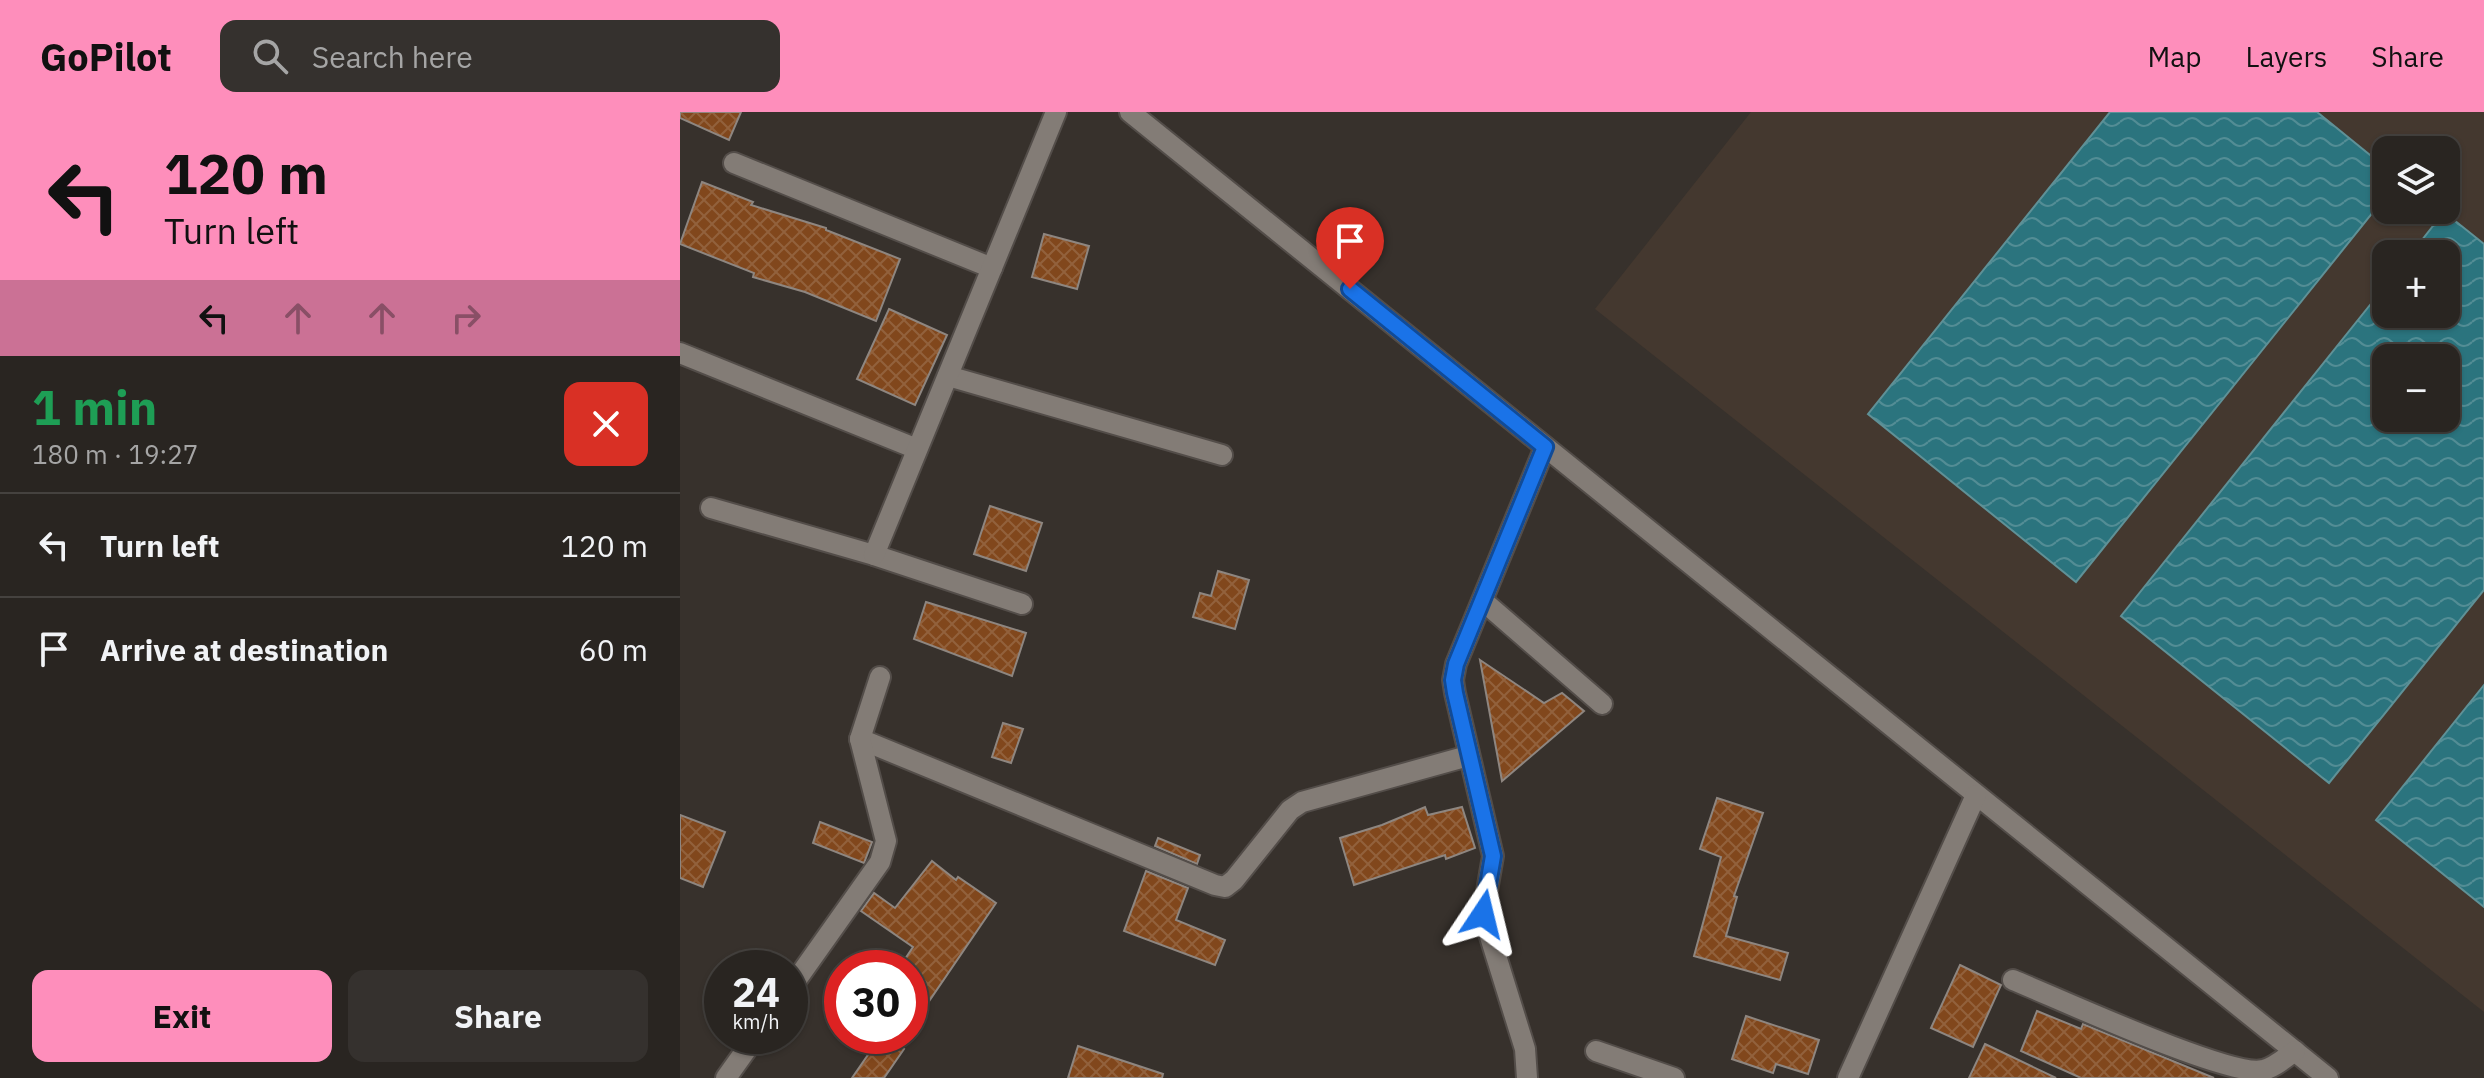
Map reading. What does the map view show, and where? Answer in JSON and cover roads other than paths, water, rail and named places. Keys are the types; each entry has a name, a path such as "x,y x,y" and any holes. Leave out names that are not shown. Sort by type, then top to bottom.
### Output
{"street":[{"path":"874,555 1056,112"},
{"path":"1130,112 2328,1078"},
{"path":"734,163 992,268"},
{"path":"680,353 917,449"},
{"path":"948,376 1222,455"},
{"path":"1527,1078 1525,1049 1483,914 1493,856 1453,680 1456,664 1545,447"},
{"path":"711,508 874,555 1022,604"},
{"path":"1483,601 1602,704"},
{"path":"808,964 880,862 886,841 860,739 880,677"},
{"path":"860,739 1225,887 1290,810 1302,802 1468,756"},
{"path":"1848,1078 1976,795"},
{"path":"2013,980 2201,1058 2243,1071 2264,1070 2295,1051"},
{"path":"1596,1051 1674,1078"},
{"path":"726,1078 743,1054"}],"water":[{"path":"2110,112 2317,112 2372,157 2372,213 2076,582 1868,414"},
{"path":"2435,224 2459,224 2484,244 2484,590 2329,783 2121,616 2372,302 2372,328 2460,328 2460,240 2422,240"},
{"path":"2484,685 2484,907 2376,820"}]}
